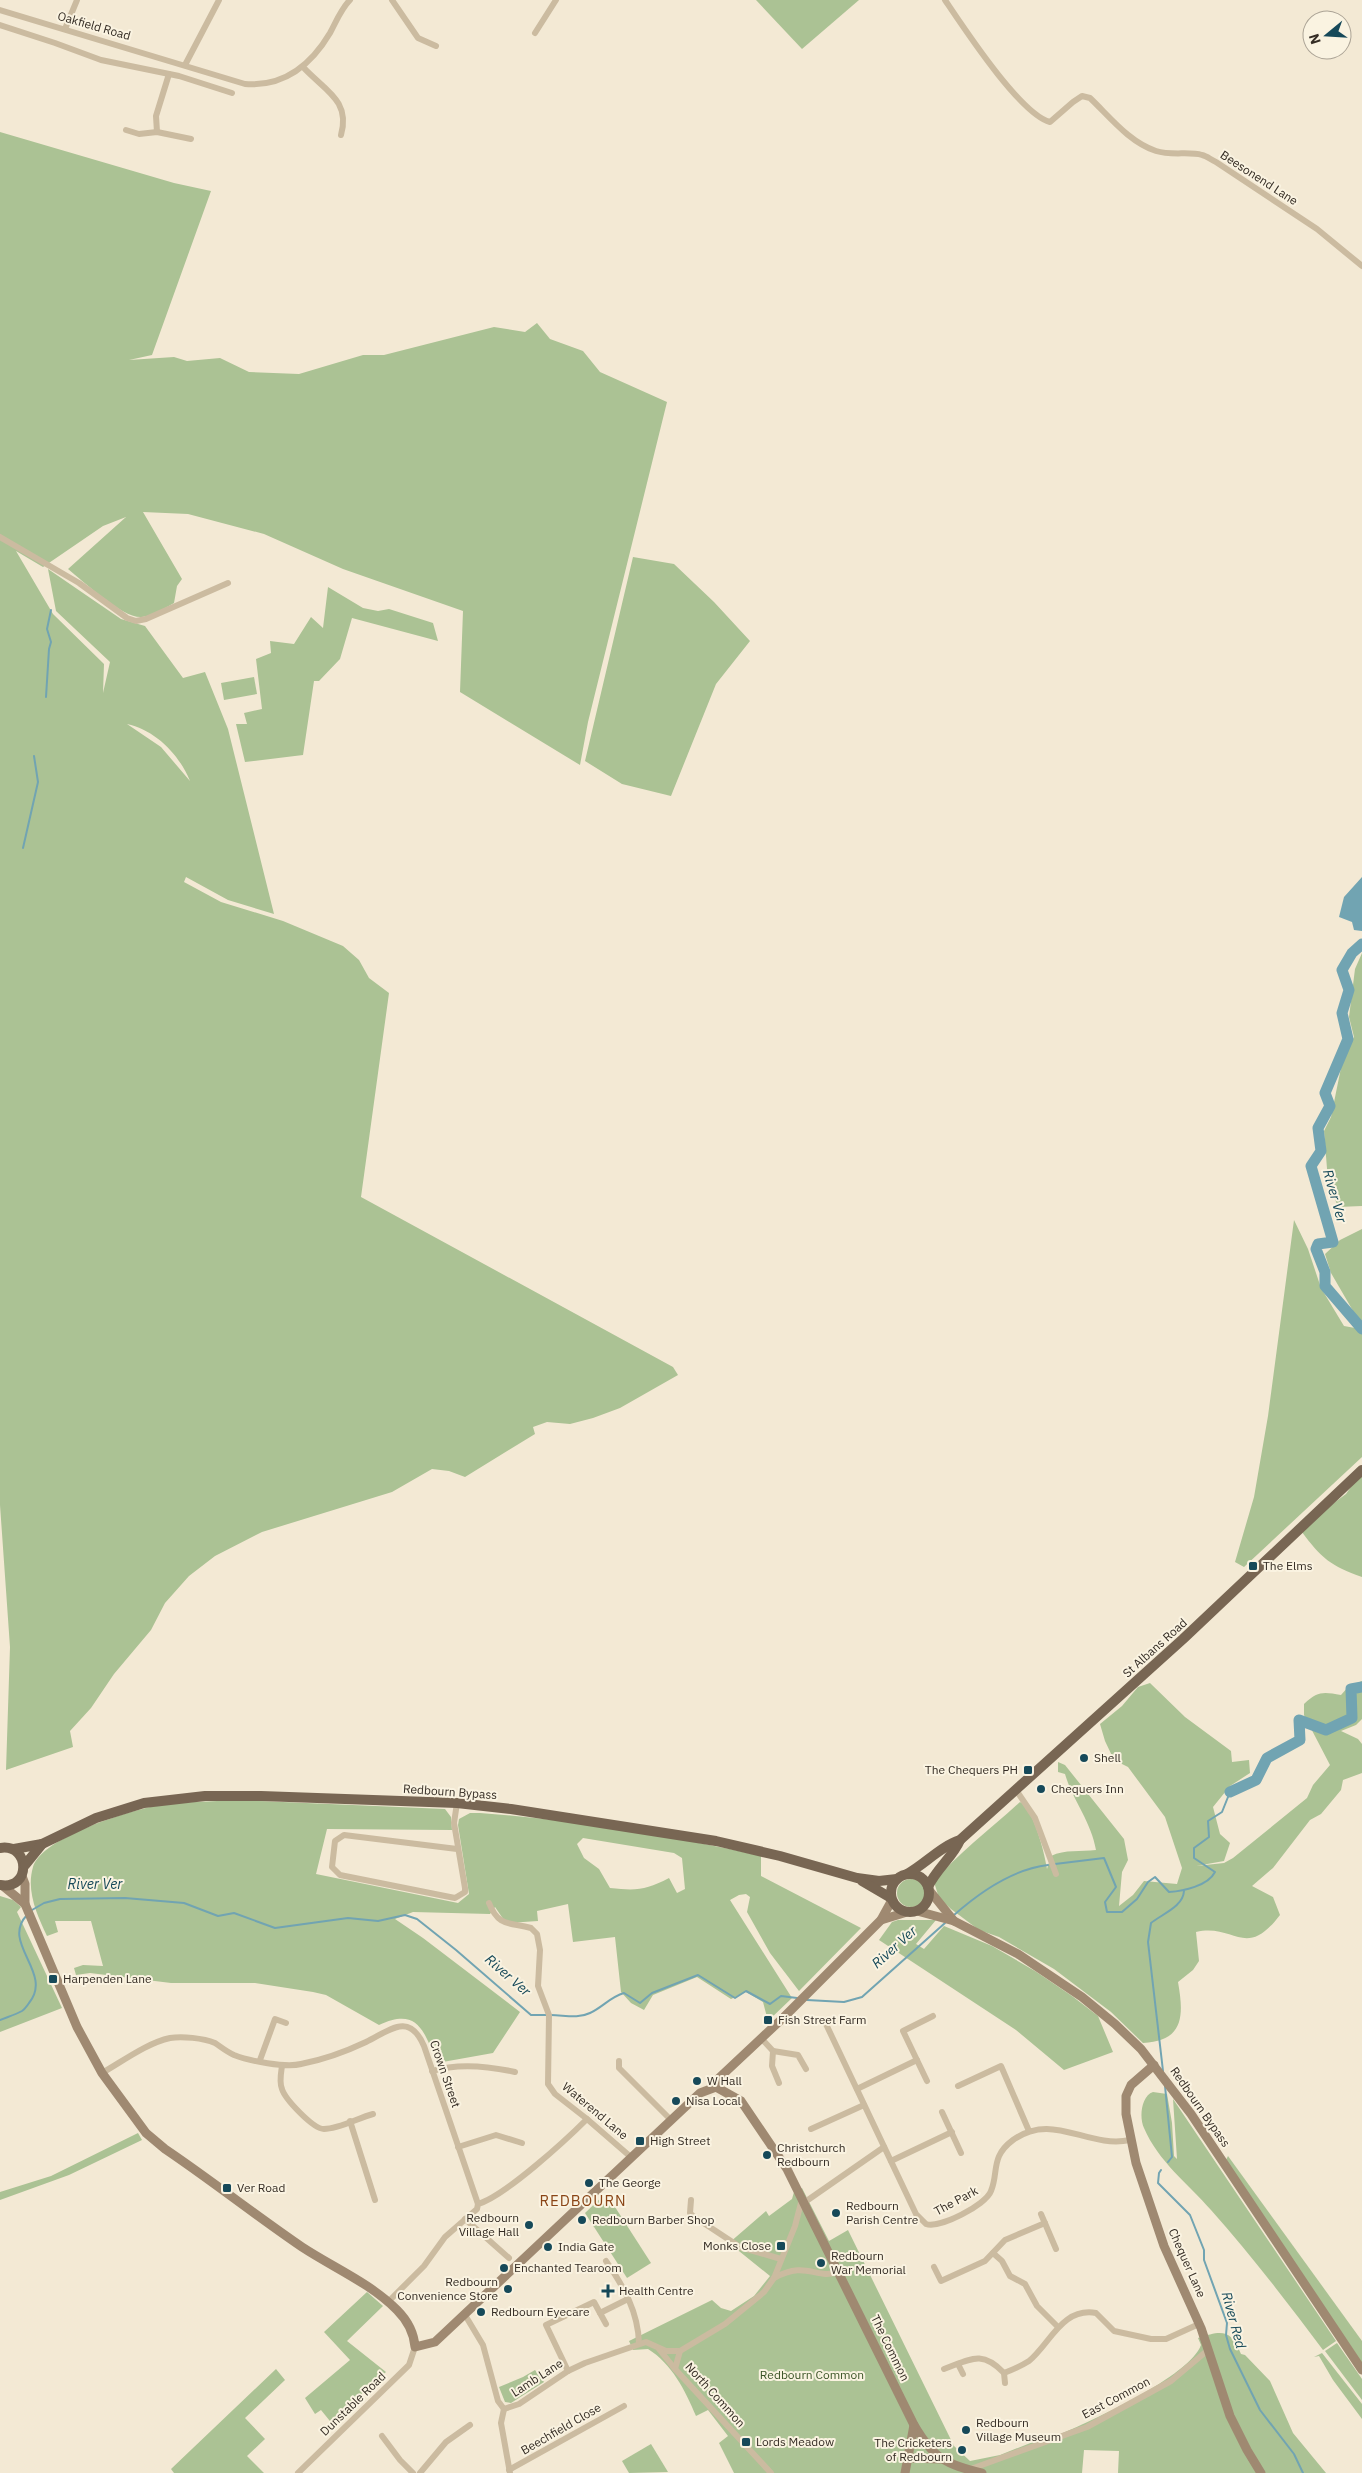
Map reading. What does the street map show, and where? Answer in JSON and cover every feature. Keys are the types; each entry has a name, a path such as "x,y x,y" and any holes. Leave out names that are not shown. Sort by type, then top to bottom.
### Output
{"main road":[{"name":"St Albans Road","path":"929,1889 939,1868 957,1848 960,1840 1190,1633 1362,1470"},
{"name":"Redbourn Bypass","path":"5,1846 42,1844 84,1823 118,1810 144,1804 180,1798 261,1796 457,1803 581,1819 716,1841 780,1856 857,1878 879,1881 902,1876"},
{"name":"St Albans Road","path":"902,1876 924,1865 952,1842 960,1840"},
{"name":"Redbourn Bypass","path":"23,1871 42,1844"},
{"path":"1,1886 16,1883 23,1871 21,1856 5,1846"},
{"path":"902,1876 921,1878 929,1889 926,1905 912,1912 900,1910 891,1899 891,1889 902,1876"},
{"name":"Redbourn Bypass","path":"857,1878 891,1899"}],"street":[{"path":"65,30 77,0"},
{"path":"179,76 219,0"},
{"path":"341,134 344,123 342,106 303,68 324,44 344,6 350,0"},
{"path":"392,0 418,38 436,46"},
{"path":"535,34 556,0"},
{"name":"Beesonend Lane","path":"945,0 985,58 1015,95 1044,120 1050,122 1082,96 1090,98 1125,133 1140,143 1156,151 1175,155 1201,155 1216,162 1317,229 1362,266"},
{"name":"Oakfield Road","path":"0,10 184,64 245,84 261,85 290,76 303,68"},
{"path":"0,25 55,42 101,60 179,76 232,93"},
{"path":"157,132 156,116 168,74"},
{"path":"126,130 139,134 157,132 191,139"},
{"path":"0,537 79,583 117,612 136,621 146,620 228,584"},
{"path":"1016,1790 1035,1818 1056,1874"},
{"path":"457,1803 454,1823 465,1892 458,1898 340,1875 332,1867 335,1841 344,1835 457,1849"},
{"path":"23,1871 27,1907 77,2027 102,2072 146,2133 165,2149 303,2248 350,2274 388,2302 406,2321 413,2335 416,2347 435,2342 464,2315 513,2262 632,2158 700,2092 716,2087 719,2078 880,1920 891,1899"},
{"path":"1,1886 27,1907"},
{"name":"Redbourn Bypass","path":"929,1889 944,1915 1018,1954 1058,1979 1116,2024 1154,2065 1171,2086 1362,2370"},
{"name":"Waterend Lane","path":"489,1902 497,1918 509,1924 531,1928 537,1934 541,1959 538,1986 549,2014 548,2084 555,2094 587,2118 632,2158"},
{"path":"880,1920 912,1912 944,1915"},
{"path":"926,2081 903,2030 933,2016"},
{"path":"260,2060 275,2019 286,2023"},
{"name":"The Park","path":"825,2022 919,2219 930,2226 940,2224 986,2200 992,2191 994,2170 1002,2152 1012,2141 1029,2131 1047,2127 1099,2141 1130,2140"},
{"name":"Crown Street","path":"282,2066 306,2063 366,2042 389,2028 403,2026 416,2032 421,2038 478,2204"},
{"path":"102,2072 170,2038 184,2037 212,2042 235,2055 282,2066 281,2085 283,2092 310,2122 324,2129 373,2114"},
{"path":"761,2038 773,2051 798,2055 806,2069"},
{"path":"773,2051 772,2066 779,2083"},
{"path":"857,2089 917,2060"},
{"path":"619,2061 620,2068 671,2120"},
{"name":"Chequer Lane","path":"1154,2065 1132,2085 1126,2096 1126,2114 1130,2140 1149,2206 1164,2246 1200,2324 1230,2416 1246,2450 1261,2473"},
{"path":"958,2086 1001,2066 1029,2131"},
{"path":"432,2071 454,2067 482,2067 515,2072"},
{"name":"The Common","path":"716,2087 722,2092 737,2098 746,2106 784,2165 804,2200 914,2426 925,2444 940,2459 968,2470 982,2473"},
{"path":"811,2129 864,2105"},
{"path":"942,2112 961,2153"},
{"path":"388,2302 424,2266 439,2242 477,2209 478,2204 486,2201 524,2174 565,2141 587,2118"},
{"path":"350,2121 375,2200"},
{"path":"891,2161 952,2132"},
{"path":"458,2147 496,2135 522,2144"},
{"path":"606,2261 618,2279 637,2318 639,2344 646,2342 666,2351 680,2351 746,2308 764,2292 774,2278 804,2200 884,2147"},
{"path":"691,2200 690,2213 693,2216 736,2244 781,2259"},
{"path":"1041,2214 1056,2249"},
{"path":"465,2219 513,2262"},
{"path":"933,2285 979,2264 1005,2240 1045,2223"},
{"path":"993,2253 1002,2261 1008,2274 1025,2284 1038,2306 1058,2327"},
{"path":"934,2267 941,2281"},
{"path":"774,2278 798,2269 828,2274 839,2272"},
{"path":"600,2313 628,2299"},
{"path":"568,2371 546,2325 594,2302 606,2324"},
{"path":"1004,2373 1029,2361 1045,2346 1058,2327 1072,2317 1092,2313 1100,2315 1114,2331 1160,2339 1200,2324"},
{"name":"Lamb Lane","path":"464,2315 483,2346 498,2401 504,2409 519,2404 568,2371 639,2344"},
{"name":"Dunstable Road","path":"298,2473 409,2365 416,2347"},
{"path":"658,2348 675,2369"},
{"name":"East Common","path":"968,2470 1087,2427 1171,2381 1208,2350"},
{"name":"North Common","path":"680,2351 675,2369 768,2472"},
{"path":"944,2369 976,2358 987,2358 1004,2373 1005,2383"},
{"path":"958,2364 963,2374"},
{"name":"Beechfield Close","path":"509,2471 624,2406"},
{"path":"504,2409 501,2423 509,2471"},
{"path":"420,2473 446,2442 470,2425"},
{"path":"905,2473 914,2426"},
{"path":"382,2436 400,2460 413,2473"},
{"path":"907,2458 940,2459"}],"green space":[{"path":"756,0 859,0 802,49"},
{"path":"0,132 174,183 211,191 152,355 129,360 174,357 187,361 220,358 249,372 299,374 363,355 384,355 494,327 525,332 537,323 550,339 583,351 600,372 667,402 588,722 580,765 460,692 463,611 343,569 264,534 188,514 143,512 182,579 177,586 174,603 155,613 142,617 134,616 114,606 68,569 126,517 103,526 43,567 16,551 53,614 104,664 103,693 110,662 56,611 48,569 121,619 145,626 183,678 205,672 228,729 274,914 228,900 186,877 184,882 221,902 283,921 343,946 359,960 369,978 389,993 361,1197 673,1367 678,1375 620,1408 593,1418 570,1424 547,1422 533,1427 535,1434 465,1477 449,1471 432,1469 392,1492 262,1532 215,1556 189,1576 165,1603 151,1630 114,1674 91,1708 70,1731 73,1747 6,1770 10,1647 0,1505","holes":["127,724 137,727 156,738 173,753 190,781 161,747"]},
{"path":"633,557 674,564 714,602 750,641 716,684 671,796 622,784 585,761"},
{"path":"328,587 363,608 378,611 389,609 433,623 438,641 352,618 340,659 319,681 314,681 303,755 245,762 236,724 247,724 244,713 262,709 256,659 271,653 270,641 294,644 311,617 323,628"},
{"path":"254,677 257,694 224,700 221,683"},
{"path":"1362,953 1362,1206 1338,1207 1328,1181 1324,1131 1331,1117 1343,1058 1354,1037 1349,1017 1355,969"},
{"path":"1294,1220 1308,1249 1321,1288 1344,1326 1355,1328 1356,1316 1331,1273 1325,1254 1340,1240 1362,1229 1362,1457 1244,1567 1235,1562 1254,1497 1268,1416"},
{"path":"1362,1471 1362,1577 1334,1565 1321,1555 1302,1532 1315,1517 1346,1494"},
{"path":"1362,1681 1362,1719 1356,1725 1341,1731 1358,1739 1362,1744 1362,1773 1343,1780 1341,1790 1321,1814 1310,1820 1273,1868 1252,1886 1273,1897 1280,1915 1268,1929 1258,1936 1248,1938 1221,1932 1196,1932 1199,1961 1193,1970 1178,1982 1181,2006 1180,2016 1174,2032 1167,2037 1143,2043 1111,2012 1054,1969 999,1937 979,1930 939,1898 934,1882 943,1871 1020,1802 1025,1806 1034,1821 1047,1869 1051,1856 1056,1854 1096,1850 1086,1820 1065,1774 1058,1772 1058,1762 1065,1765 1124,1839 1128,1860 1122,1872 1119,1906 1133,1895 1144,1881 1177,1884 1182,1868 1165,1817 1128,1767 1114,1760 1105,1741 1100,1724 1122,1706 1138,1687 1150,1683 1185,1717 1231,1751 1232,1762 1249,1760 1250,1773 1230,1786 1213,1807 1220,1834 1230,1843 1224,1861 1196,1866 1224,1863 1233,1858 1307,1798 1313,1785 1330,1765 1304,1715 1304,1704 1321,1694 1341,1695 1348,1687"},
{"path":"236,1800 445,1809 451,1817 452,1830 327,1829 316,1874 458,1903 469,1894 458,1825 459,1819 470,1813 480,1813 621,1829 761,1856 761,1876 861,1928 799,1991 770,1953 747,1912 750,1897 746,1894 739,1895 730,1900 792,1998 768,2021 763,2002 746,1992 731,1999 697,1977 653,1995 644,2010 631,2003 621,1992 615,1937 573,1942 568,1904 537,1911 538,1921 506,1923 495,1907 490,1914 413,1912 395,1919 520,2012 493,2053 437,2063 428,2041 418,2025 403,2019 392,2020 379,2025 326,1995 255,1983 171,1983 90,1973 76,1975 74,1968 83,1965 103,1966 91,1921 55,1921 58,1932 47,1936 36,1911 31,1885 33,1867 40,1856 53,1845 69,1836 109,1819 129,1813 160,1805","holes":["583,1838 674,1853 682,1858 685,1889 677,1893 669,1878 641,1889 619,1889 610,1888 599,1869 584,1858 577,1844"]},
{"path":"911,1879 921,1883 925,1893 921,1903 911,1907 901,1903 897,1893 901,1883"},
{"path":"0,1896 13,1900 21,1907 17,1912 62,2008 0,2032"},
{"path":"898,1920 936,1920 916,1944 924,1949 944,1926 992,1946 1035,1971 1098,2016 1113,2052 1064,2070 1016,2030 879,1940 892,1922"},
{"path":"1153,2092 1167,2094 1172,2123 1174,2156 1177,2159 1173,2099 1336,2341 1323,2350 1240,2244 1211,2210 1165,2162 1142,2124 1142,2108 1146,2098"},
{"path":"138,2133 142,2140 69,2175 0,2200 0,2192 51,2176"},
{"path":"1228,2156 1362,2341 1362,2364 1226,2160"},
{"name":"Redbourn Common","path":"802,2188 829,2241 848,2230 954,2446 970,2461 1000,2455 1053,2434 1058,2435 1114,2409 1159,2384 1179,2370 1193,2357 1201,2345 1198,2338 1220,2333 1229,2336 1241,2354 1245,2355 1270,2381 1293,2433 1326,2473 1118,2473 1119,2451 1084,2450 1082,2473 734,2473 719,2443 728,2436 708,2410 696,2416 677,2378 664,2362 648,2349 633,2350 629,2341 712,2300 721,2308 731,2311 754,2296 770,2276 729,2243 766,2211 769,2216 792,2199 794,2192"},
{"path":"606,2193 651,2263 627,2278 585,2213"},
{"path":"367,2292 383,2306 347,2341 386,2372 347,2407 350,2411 334,2426 321,2410 315,2414 305,2398 350,2360 324,2332"},
{"path":"1337,2343 1362,2379 1362,2400 1325,2351"},
{"path":"1322,2353 1362,2404 1362,2419 1333,2380 1319,2356 1314,2357"},
{"path":"276,2369 285,2380 245,2418 265,2439 247,2456 264,2473 174,2473 171,2469"},
{"path":"535,2370 544,2382 511,2403 505,2402 499,2387"},
{"path":"651,2444 668,2472 629,2473 622,2461"}],"water":[{"path":"1362,877 1362,931 1354,930 1352,922 1339,917 1344,897"}],"waterway":[{"path":"46,697 51,642 47,629 51,610"},
{"path":"23,848 38,782 34,756"},
{"name":"River Ver","path":"1362,944 1352,953 1342,970 1349,990 1342,1013 1348,1039 1325,1093 1330,1106 1318,1128 1321,1151 1311,1166 1333,1242 1318,1244 1316,1249 1325,1272 1325,1286 1362,1329"},
{"name":"River Ver","path":"1230,1792 1256,1780 1267,1758 1300,1740 1299,1720 1326,1730 1352,1718 1351,1689 1362,1687"},
{"name":"River Ver","path":"1055,1864 1104,1858 1116,1887 1105,1902 1107,1912 1122,1912 1137,1899 1148,1882 1155,1877 1169,1892 1195,1887 1207,1881 1215,1872 1194,1858 1194,1848 1209,1837 1208,1821 1222,1812 1230,1792"},
{"name":"River Ver","path":"954,1915 998,1883 1023,1871 1048,1865"},
{"name":"River Red","path":"1163,2071 1148,1942 1151,1923 1176,1906 1183,1897 1184,1891"},
{"name":"River Ver","path":"32,1910 44,1903 60,1899 125,1898 184,1903 218,1916 234,1913 275,1928 348,1918 378,1921 405,1915 417,1919 531,2015 546,2015"},
{"name":"River Ver","path":"0,2020 23,2010 35,1992 32,1969 19,1936 20,1926 27,1915"},
{"name":"River Ver","path":"807,2000 844,2002 862,1997 945,1923"},
{"name":"River Ver","path":"551,2015 585,2015 624,1993 640,2003 652,1993 698,1975 735,1998 746,1991 770,2004 781,1996 797,1998"},
{"name":"River Red","path":"1165,2086 1172,2157 1168,2162"},
{"name":"River Red","path":"1161,2170 1158,2183 1190,2215 1204,2250 1204,2260 1227,2323 1226,2335 1230,2349 1260,2410 1294,2454 1303,2473"}],"place":[{"name":"The Elms","path":"1253,1566"},
{"name":"Shell","path":"1084,1758"},
{"name":"The Chequers PH","path":"1028,1770"},
{"name":"Chequers Inn","path":"1041,1789"},
{"name":"Harpenden Lane","path":"53,1979"},
{"name":"Fish Street Farm","path":"768,2020"},
{"name":"W Hall","path":"697,2081"},
{"name":"Nisa Local","path":"676,2101"},
{"name":"High Street","path":"640,2141"},
{"name":"Christchurch Redbourn","path":"767,2155"},
{"name":"The George","path":"589,2183"},
{"name":"Ver Road","path":"227,2188"},
{"name":"Redbourn Parish Centre","path":"836,2213"},
{"name":"Redbourn Barber Shop","path":"582,2220"},
{"name":"Redbourn Village Hall","path":"529,2225"},
{"name":"Monks Close","path":"781,2246"},
{"name":"India Gate","path":"548,2247"},
{"name":"Redbourn War Memorial","path":"821,2263"},
{"name":"Enchanted Tearoom","path":"504,2268"},
{"name":"Redbourn Convenience Store","path":"508,2289"},
{"name":"Health Centre","path":"608,2291"},
{"name":"Redbourn Eyecare","path":"481,2312"},
{"name":"Redbourn Village Museum","path":"966,2430"},
{"name":"Lords Meadow","path":"746,2442"},
{"name":"The Cricketers of Redbourn","path":"962,2450"}],"district":[{"name":"REDBOURN","path":"583,2201"}]}
